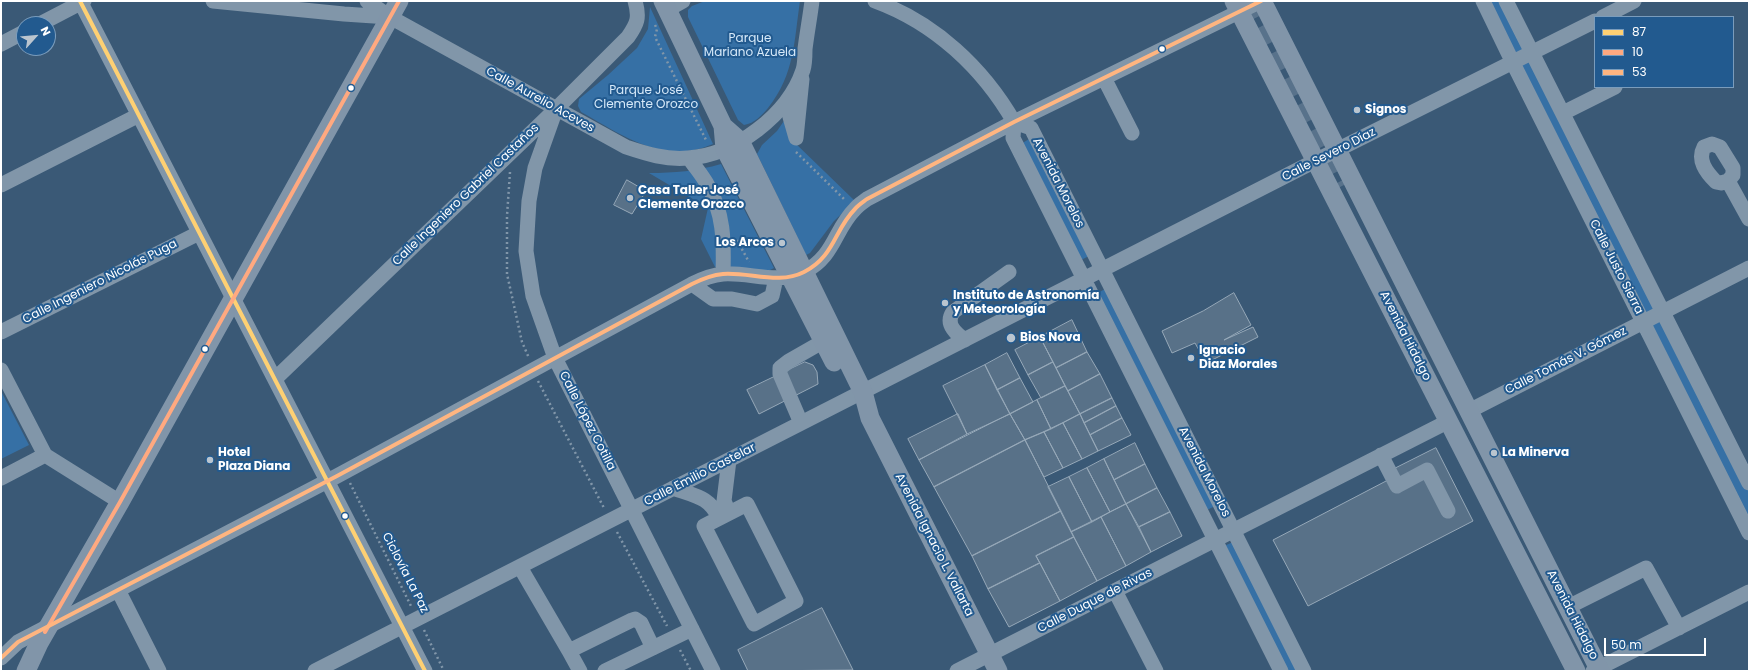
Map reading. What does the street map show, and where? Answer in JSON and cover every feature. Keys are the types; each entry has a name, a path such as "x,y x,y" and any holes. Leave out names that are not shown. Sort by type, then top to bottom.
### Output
{"main road":[{"name":"Avenida Hidalgo","path":"1261,1 1338,150 1564,600 1597,670"},
{"name":"Avenida Hidalgo","path":"1236,6 1576,671"},
{"name":"Avenida Ignacio L. Vallarta","path":"667,8 723,126 726,148 824,341 858,394"},
{"path":"26,671 49,626 233,300 394,9"},
{"path":"1342,186 1503,502 1564,600"},
{"name":"Avenida Ignacio L. Vallarta","path":"791,276 858,394 998,671"},
{"path":"1503,502 1543,605"}],"street":[{"path":"213,1 336,14 394,9"},
{"name":"Calle Aurelio Aceves","path":"367,1 394,9 556,109 626,147 659,157 689,158 726,148"},
{"name":"Calle Ingeniero Gabriel Castaños","path":"274,379 628,38 636,25 639,13 636,1"},
{"path":"790,96 790,117 796,138 812,1"},
{"path":"875,1 907,15 956,49 980,72 1000,97 1014,122"},
{"path":"692,284 713,299 732,299 757,304 772,296 791,276 816,264 827,254 854,209 867,199 1014,122 1104,78 1236,6 1261,1"},
{"name":"Calle Justo Sierra","path":"1483,1 1749,533"},
{"name":"Calle Justo Sierra","path":"1506,1 1748,480"},
{"path":"1605,16 1634,1"},
{"path":"55,16 82,2 233,300 425,671"},
{"name":"Calle Severo Díaz","path":"1084,279 1315,161 1594,21"},
{"path":"1,44 16,36"},
{"path":"726,148 766,124 779,111 790,96 803,70"},
{"path":"1104,78 1132,133"},
{"path":"1563,113 1613,88"},
{"name":"Calle López Cotilla","path":"556,109 535,168 529,201 526,252 533,296 559,364 713,671"},
{"path":"1,185 139,115"},
{"name":"Avenida Morelos","path":"1281,671 1013,138 1014,122 1031,128 1304,671"},
{"path":"689,158 707,184 719,212 724,243 722,274"},
{"path":"1728,181 1749,219"},
{"name":"Calle Ingeniero Nicolás Puga","path":"1,332 199,233"},
{"name":"Calle Tomás V. Gómez","path":"1469,411 1749,268"},
{"path":"965,340 953,329 950,323 950,317 953,312 1009,272"},
{"path":"1,658 18,642 118,590 330,487 559,364 692,284 708,277 722,274 791,276"},
{"name":"Calle Emilio Castelar","path":"315,671 1084,279"},
{"path":"801,423 780,374 780,368 788,361 824,341"},
{"path":"1,370 45,455 120,502"},
{"path":"1234,531 1449,421"},
{"path":"1,478 45,455"},
{"path":"1381,455 1397,486 1427,470 1448,511"},
{"path":"724,516 724,501 729,460"},
{"path":"673,488 706,500 724,516"},
{"path":"747,504 796,601 754,624 704,526 724,516 747,504"},
{"name":"Calle Duque de Rivas","path":"957,671 1234,531"},
{"path":"520,567 580,671"},
{"path":"1564,600 1646,568 1679,628"},
{"path":"118,590 159,671"},
{"path":"1116,591 1156,671"},
{"path":"1597,670 1749,592"},
{"path":"568,652 635,619 640,623 653,648"},
{"path":"605,671 692,629"},
{"path":"1,644 18,642"}],"path":[{"path":"667,8 657,29 655,37 726,148"},
{"path":"793,150 854,209"},
{"path":"736,236 752,269"},
{"path":"532,386 559,364"},
{"path":"330,487 350,483 357,479"},
{"name":"Ciclovía La Paz","path":"350,483 444,671"}],"green space":[{"name":"Parque Mariano Azuela","path":"705,1 800,1 792,57 784,83 768,108 758,119 751,123 744,125 738,120 688,17 688,10 692,6"},
{"path":"1483,1 1506,1 1749,483 1749,533"},
{"name":"Parque José Clemente Orozco","path":"650,7 713,144 694,150 677,152 660,150 644,145 612,130 581,112 578,106 579,99 637,48 648,29"},
{"path":"786,118 793,141 855,201 834,221 810,253 806,255 757,154 762,145 777,131"},
{"path":"1029,139 1089,256 1081,260 1021,144"},
{"path":"721,164 774,268 766,272 715,267 701,239 708,208 649,173 685,171"},
{"path":"1105,289 1215,506 1205,511 1096,294"},
{"path":"1,391 29,445 1,459"},
{"path":"1233,542 1299,671 1286,671 1222,547"}],"building":[{"name":"Casa Taller José Clemente Orozco","path":"627,180 646,191 632,214 614,205"},
{"path":"1234,293 1251,325 1224,340 1253,327 1258,337 1206,363 1195,343 1172,353 1162,331 1203,311"},
{"path":"1072,320 1087,352 1056,368 1040,337"},
{"path":"1040,337 1053,362 1028,375 1015,350"},
{"path":"1087,352 1100,374 1068,391 1056,368"},
{"path":"1007,353 1020,378 997,390 985,365"},
{"path":"805,362 813,365 817,372 818,384 759,414 747,390"},
{"path":"1053,362 1065,386 1041,398 1028,375"},
{"path":"985,365 1010,414 967,434 943,386"},
{"path":"1100,374 1112,398 1080,414 1068,391"},
{"path":"1020,378 1033,402 1010,414 997,390"},
{"path":"1065,386 1080,414 1051,429 1037,400"},
{"path":"1112,398 1116,406 1084,423 1080,414"},
{"path":"1037,400 1051,429 1025,440 1010,414"},
{"path":"1116,406 1122,418 1090,435 1084,423"},
{"path":"958,414 967,434 919,460 908,439"},
{"path":"1010,414 1025,440 934,487 919,460"},
{"path":"1080,414 1098,451 1082,459 1063,423"},
{"path":"1122,418 1131,435 1098,451 1090,435"},
{"path":"1063,423 1082,459 1063,468 1044,432"},
{"path":"1044,432 1063,468 1044,477 1025,440"},
{"path":"1025,440 1061,511 972,556 934,487"},
{"path":"1135,443 1145,464 1114,480 1104,459"},
{"path":"1436,448 1473,521 1308,606 1273,540 1388,480 1390,471"},
{"path":"1104,459 1126,504 1110,512 1087,468"},
{"path":"1145,464 1157,488 1126,504 1114,480"},
{"path":"1087,468 1110,512 1092,522 1069,477"},
{"path":"1069,477 1092,522 1071,532 1048,487"},
{"path":"1157,488 1170,512 1139,527 1126,504"},
{"path":"1126,504 1151,552 1126,566 1101,517"},
{"path":"1061,511 1074,537 1036,556 1040,563 988,589 972,556"},
{"path":"1170,512 1182,536 1151,552 1139,527"},
{"path":"1101,517 1126,566 1097,581 1071,532"},
{"path":"1074,537 1097,581 1060,601 1036,556"},
{"path":"1040,563 1060,601 1009,627 988,589"},
{"path":"822,608 853,670 748,671 738,650"}],"tunnel":[{"path":"1247,1 1342,186"}],"transit line":[{"name":"87","path":"80,1 425,671"},
{"name":"10","path":"45,632 120,502 399,1"},
{"name":"53","path":"1,658 18,642 337,476 696,282 711,276 723,274 785,278 804,272 814,266 822,258 828,251 848,217 867,199 1014,122 1261,1"}],"place":[{"name":"Signos","path":"1357,110"},
{"name":"Casa Taller José Clemente Orozco","path":"630,198"},
{"name":"Los Arcos","path":"782,243"},
{"name":"Instituto de Astronomía y Meteorología","path":"945,303"},
{"name":"Bios Nova","path":"1011,338"},
{"name":"Ignacio Diaz Morales","path":"1191,358"},
{"name":"La Minerva","path":"1494,453"},
{"name":"Hotel Plaza Diana","path":"210,460"}]}
